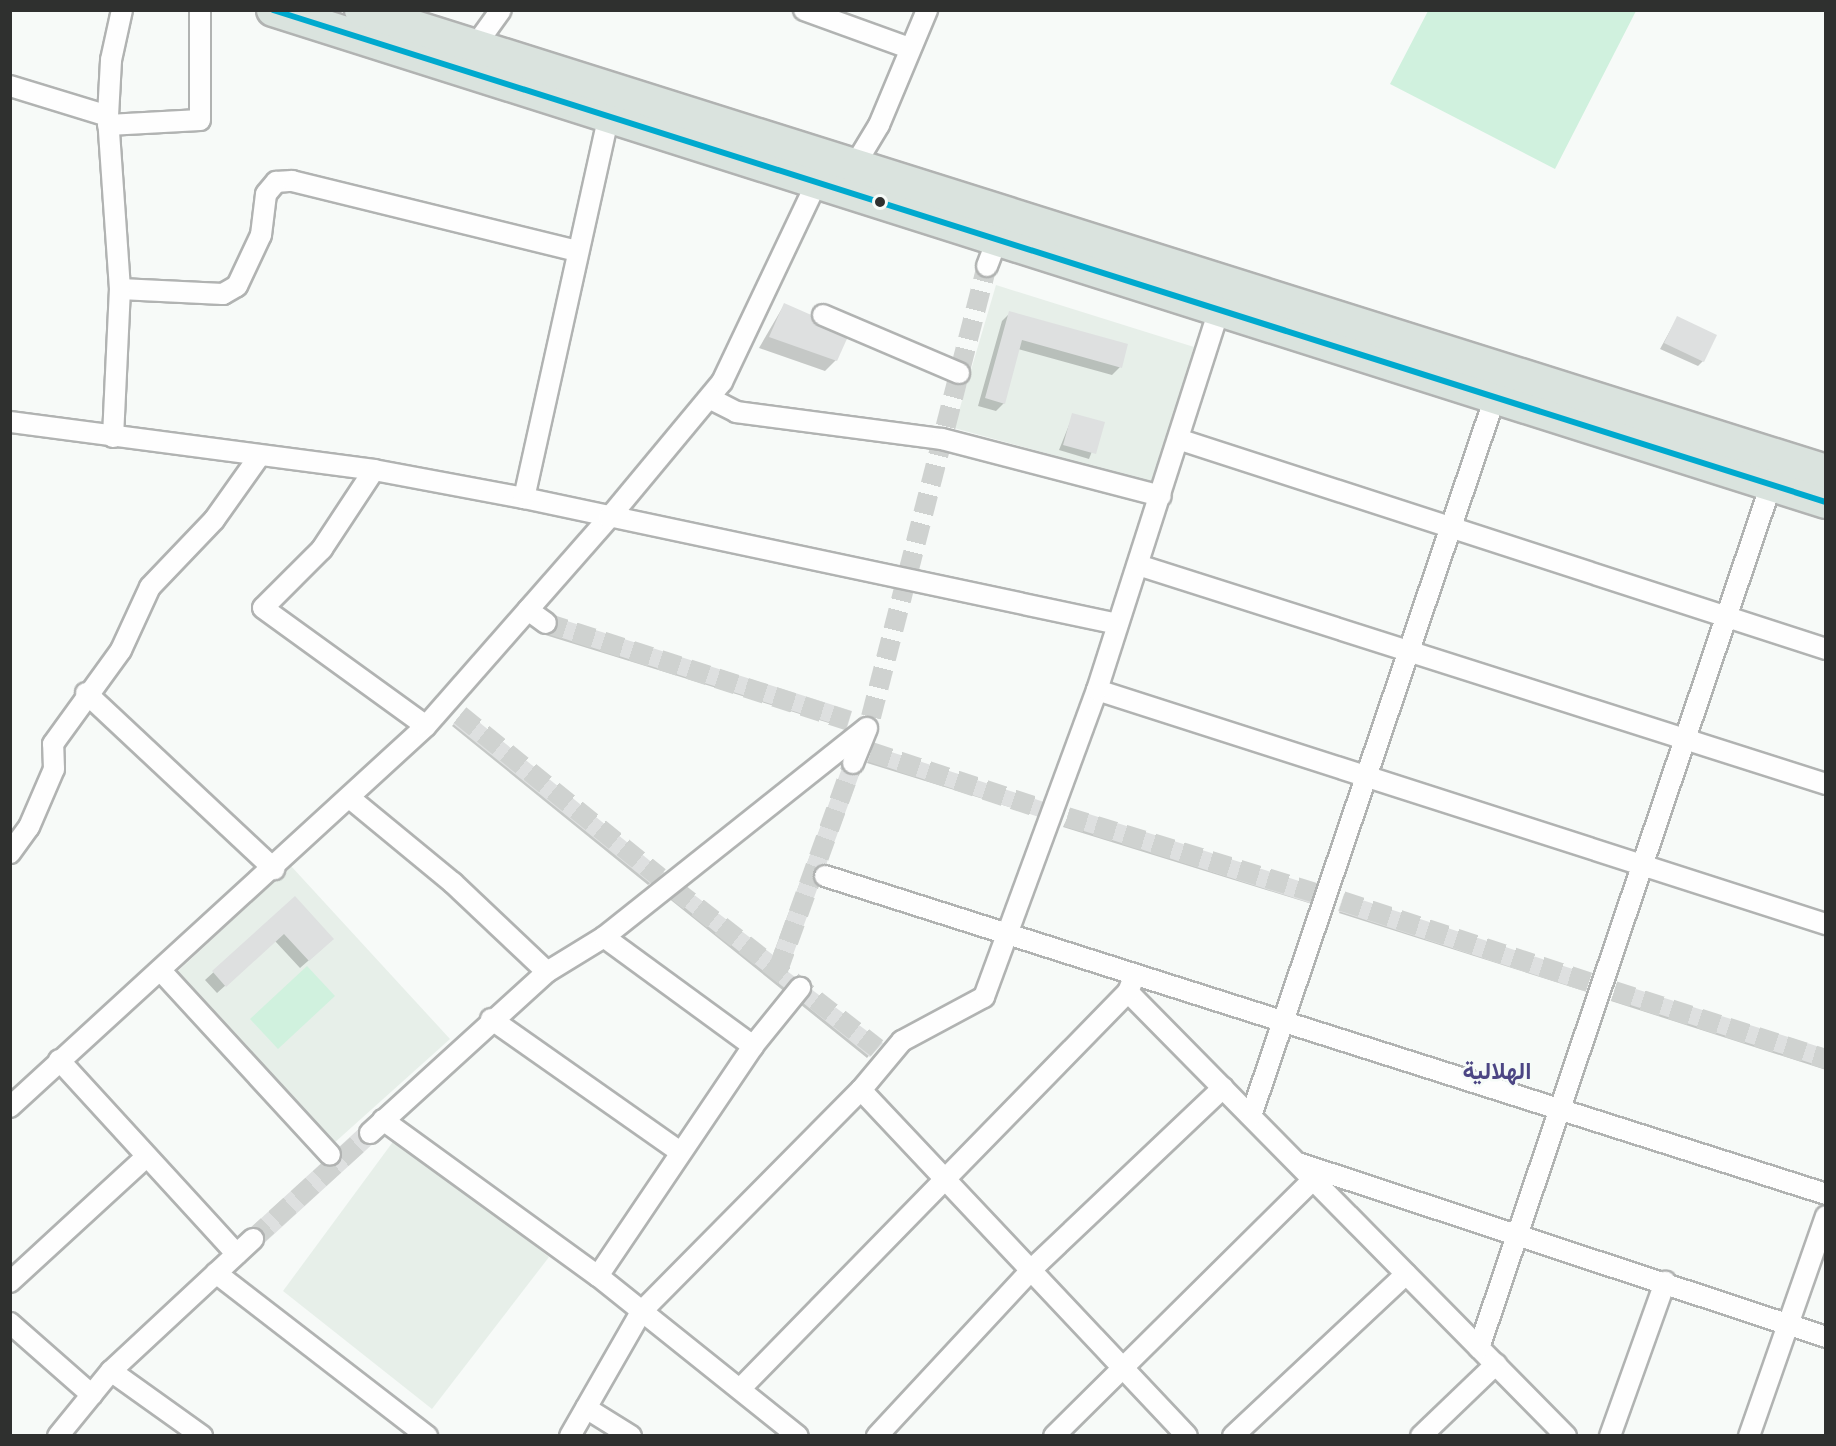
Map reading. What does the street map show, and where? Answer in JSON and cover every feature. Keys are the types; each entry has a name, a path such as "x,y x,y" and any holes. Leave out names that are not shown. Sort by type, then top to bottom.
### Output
{"main road":[{"path":"273,10 609,114 852,181 1826,471"},
{"path":"361,10 475,46 852,181 992,253 1220,308 1826,502"}],"street":[{"path":"113,437 120,289 108,121 111,60 122,10"},
{"path":"10,86 108,121 200,120 200,10"},
{"path":"475,46 501,10"},
{"path":"804,10 909,48"},
{"path":"10,1107 59,1060 162,972 351,800 426,726 453,709 528,610 711,399 852,181 879,125 909,48 927,10"},
{"path":"524,498 609,114"},
{"path":"120,289 223,294 237,286 261,235 266,194 276,182 292,181 578,251"},
{"path":"570,1436 641,1312 861,1090 881,1052 916,1030 977,1005 1010,936 1097,690 1181,440 1220,308"},
{"path":"823,315 959,373"},
{"path":"1251,1116 1328,897 1494,397"},
{"path":"711,399 736,412 942,439 1161,496"},
{"path":"10,422 258,458 374,471 524,498 609,518 1118,624"},
{"path":"1181,440 1826,649"},
{"path":"10,853 29,827 54,769 53,744 86,693 120,650 150,587 214,520 258,458"},
{"path":"374,471 329,540 263,608 426,726"},
{"path":"1479,1348 1771,486"},
{"path":"1138,564 1826,784"},
{"path":"528,610 546,623"},
{"path":"1097,690 1826,924"},
{"path":"86,693 273,869"},
{"path":"798,1436 598,1276 377,1126 491,1019 547,972 604,937 862,722 861,754"},
{"path":"351,800 453,884 547,972"},
{"path":"825,876 1010,936 1131,984 1284,1022 1826,1194"},
{"path":"604,937 753,1046"},
{"path":"162,972 330,1155"},
{"path":"1131,984 1222,1088 1566,1436"},
{"path":"740,1389 1131,984"},
{"path":"598,1276 753,1046 800,988"},
{"path":"491,1019 680,1152"},
{"path":"59,1060 237,1254"},
{"path":"878,1436 1033,1268 1222,1088"},
{"path":"861,1090 1033,1268 1187,1436"},
{"path":"10,1282 146,1156"},
{"path":"1296,1162 1520,1232 1788,1326 1826,1336"},
{"path":"1054,1436 1121,1365 1313,1180"},
{"path":"1749,1436 1826,1216"},
{"path":"58,1436 111,1371 253,1239"},
{"path":"216,1273 427,1436"},
{"path":"1233,1436 1406,1274"},
{"path":"1610,1436 1665,1282"},
{"path":"10,1323 92,1395"},
{"path":"1421,1436 1496,1364"},
{"path":"111,1371 202,1436"},
{"path":"586,1408 631,1436"}],"shaded area":[{"path":"996,285 1194,347 1154,483 954,428"},
{"path":"291,866 450,1039 333,1144 176,973"},
{"path":"395,1139 549,1257 432,1409 283,1291"}],"green space":[{"path":"1428,11 1636,11 1555,169 1390,84"},
{"path":"307,966 335,996 278,1049 250,1019"}],"building":[{"path":"784,303 850,332 837,361 769,337"},
{"path":"1009,311 1128,344 1122,368 1022,340 1005,404 985,398"},
{"path":"1677,316 1717,335 1704,362 1664,343"},
{"path":"1072,413 1105,422 1096,454 1063,445"},
{"path":"548,615 852,711 847,728 543,632"},
{"path":"464,710 665,873 651,884 453,724"},
{"path":"873,746 1044,802 1039,817 868,761"},
{"path":"845,760 862,767 787,971 883,1043 870,1057 668,894 680,884 773,955"},
{"path":"1070,808 1318,887 1313,904 1065,825"},
{"path":"1344,894 1591,975 1585,991 1338,911"},
{"path":"295,896 334,939 309,961 284,934 226,987 212,971"},
{"path":"1617,983 1826,1049 1826,1068 1612,999"},
{"path":"363,1125 377,1140 260,1247 246,1232"}],"tunnel":[{"path":"871,717 987,266"},
{"path":"546,623 849,721"},
{"path":"460,715 659,877"},
{"path":"871,752 1042,809"},
{"path":"778,970 853,763"},
{"path":"1067,817 1316,893"},
{"path":"674,889 877,1048"},
{"path":"1342,901 1589,982"},
{"path":"1614,991 1826,1059"},
{"path":"253,1239 370,1133"}],"transit line":[{"path":"273,10 1826,502"}],"district":[{"name":"الهلالية","path":"1497,1070"}]}
